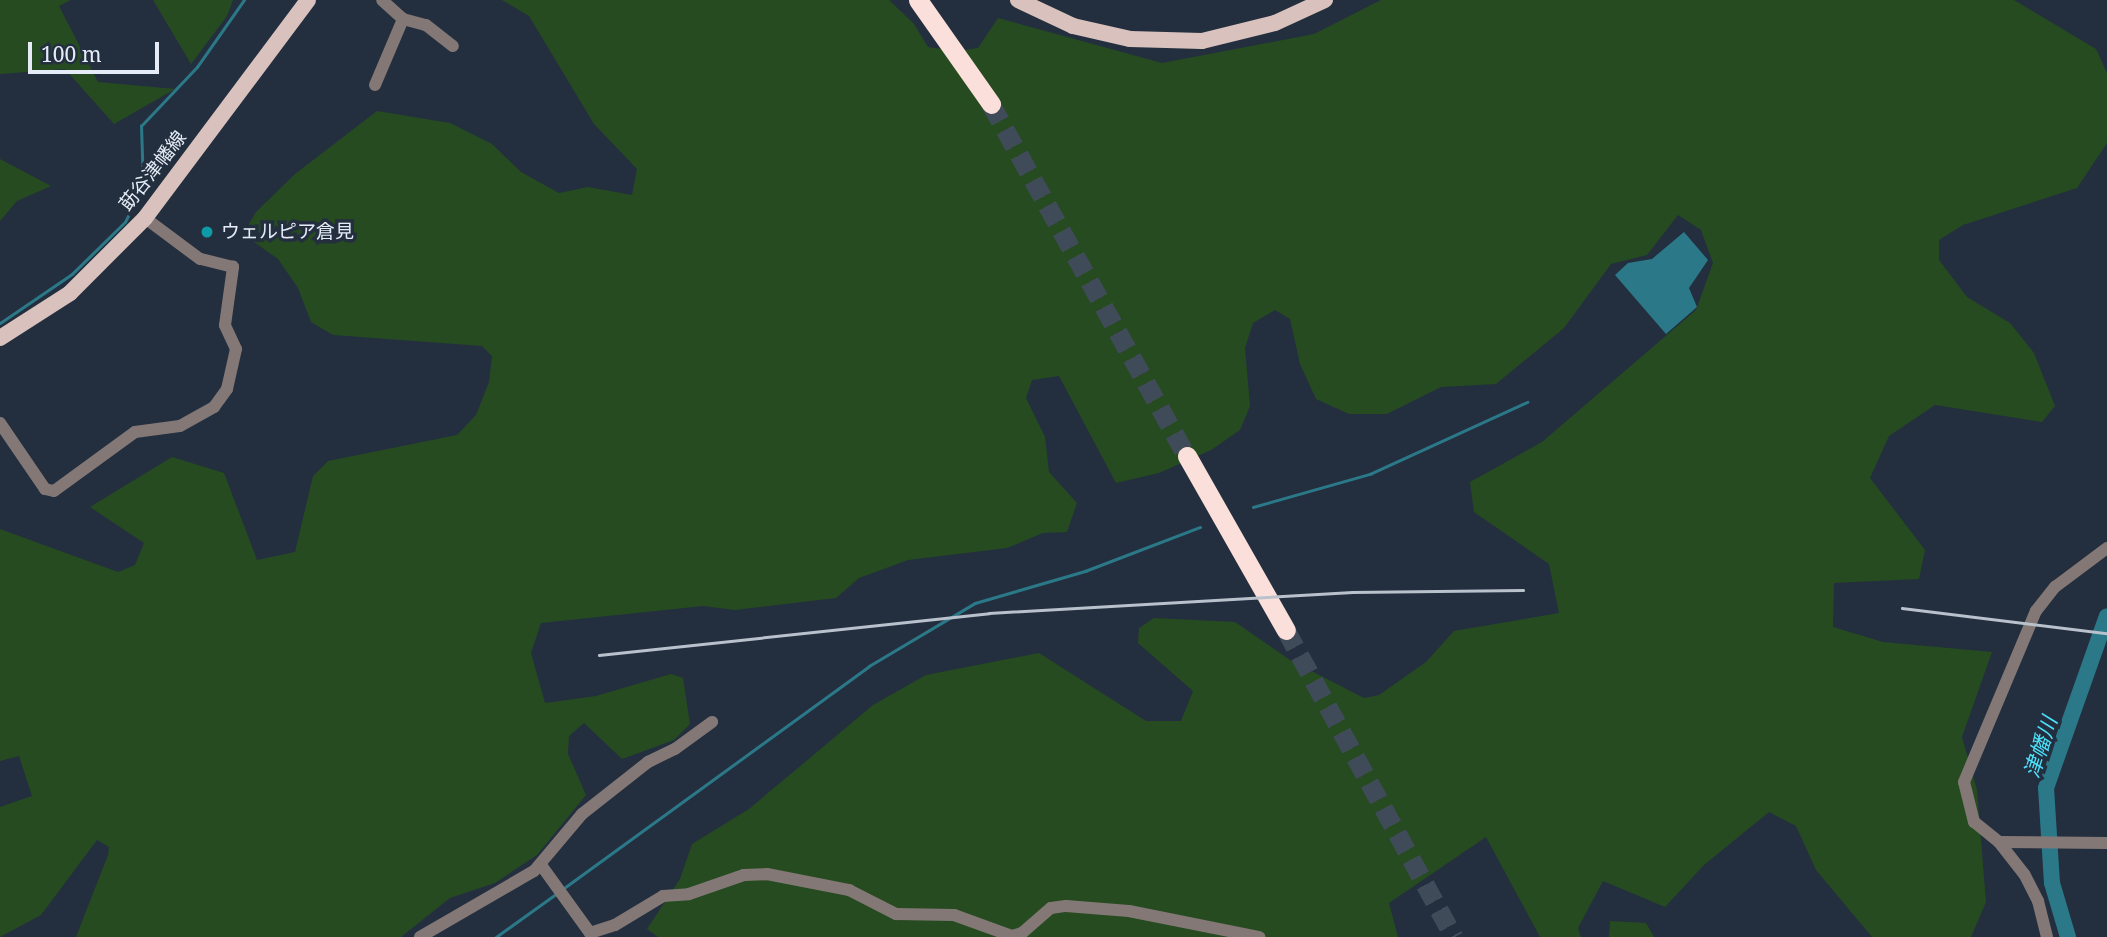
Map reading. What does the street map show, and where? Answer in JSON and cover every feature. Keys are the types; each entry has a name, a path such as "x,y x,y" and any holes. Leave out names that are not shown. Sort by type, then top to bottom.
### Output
{"highway":[{"path":"916,0 991,104"},
{"path":"1188,456 1286,630"}],"main road":[{"name":"莇谷津幡線","path":"0,338 70,293 145,218 308,0"},
{"path":"1018,0 1073,26 1122,37 1202,41 1275,23 1325,0"}],"street":[{"path":"382,0 403,19 426,25 453,46"},
{"path":"375,85 403,19"},
{"path":"0,423 45,489 54,491 135,432 180,426 214,407 227,389 236,349 225,325 233,267 200,259 145,218"},
{"path":"2047,937 2038,901 1999,842 1974,822 1964,782 1977,744 2036,611 2055,587 2107,548"},
{"path":"420,937 456,914 508,889 541,865 582,814 648,762 676,749 712,722"},
{"path":"1999,842 2107,843"},
{"path":"541,865 590,933 615,925 663,896 688,894 744,875 767,874 849,890 896,914 954,915 1012,936 1022,933 1051,908 1066,906 1129,911 1259,937"}],"green space":[{"path":"0,0 71,0 59,6 98,82 175,89 114,124 65,69 0,74"},
{"path":"153,0 233,0 227,16 191,64"},
{"path":"502,0 889,0 914,24 928,47 957,51 978,48 998,18 1162,63 1314,34 1381,0 2014,0 2096,49 2107,73 2107,143 2077,188 1963,225 1939,240 1939,260 1967,297 2010,323 2034,353 2055,406 2042,422 1935,405 1889,436 1870,478 1925,550 1919,579 1834,583 1833,627 1883,642 1992,652 1962,737 1977,790 1986,902 1971,937 1872,937 1816,870 1796,826 1769,812 1704,865 1665,907 1603,881 1578,928 1581,937 1540,937 1486,837 1389,903 1398,937 658,937 647,929 680,879 692,844 749,809 873,705 926,675 1039,653 1146,721 1181,721 1193,691 1138,643 1139,628 1154,618 1235,622 1290,660 1364,698 1379,695 1426,662 1454,631 1559,613 1549,564 1474,512 1470,482 1542,442 1696,310 1713,263 1701,230 1678,215 1647,255 1611,264 1564,328 1496,384 1441,387 1387,414 1349,414 1316,399 1300,364 1290,319 1275,310 1253,323 1245,348 1250,406 1240,430 1211,450 1159,473 1116,483 1059,376 1032,380 1026,398 1045,437 1049,472 1077,503 1067,532 1043,533 1007,548 908,560 859,578 836,598 735,610 703,606 541,623 531,653 545,703 596,696 671,674 683,678 690,724 674,740 622,759 584,723 569,736 568,754 586,795 537,855 495,883 450,898 401,937 76,937 108,855 109,847 97,840 41,915 0,937 0,807 32,796 19,756 0,761 0,529 118,572 135,565 144,543 90,507 172,457 224,473 257,560 295,552 313,476 328,461 457,435 476,415 489,382 492,356 482,346 333,335 311,322 298,288 278,259 254,242 246,229 256,212 295,174 377,111 450,123 492,144 521,172 559,193 588,187 632,195 637,169 594,124 529,16"},
{"path":"0,159 51,186 17,201 0,221"},
{"path":"1610,921 1646,923 1654,937 1609,937"}],"water":[{"path":"1684,232 1708,260 1689,288 1697,307 1666,334 1615,275 1628,263 1652,259"}],"waterway":[{"path":"0,323 72,274 125,222 143,186 141,126 197,67 244,0"},
{"path":"1253,507 1370,474 1527,402"},
{"path":"564,888 869,666 975,603 1085,571 1200,527"},
{"name":"津幡川","path":"2068,937 2052,883 2046,788 2107,616"},
{"path":"496,937 556,894"}],"tunnel":[{"path":"991,104 1187,456"},
{"path":"1286,630 1454,937"}],"railway":[{"path":"599,655 989,613 1352,592 1523,590"},
{"path":"1902,608 2107,633"}],"place":[{"name":"ウェルピア倉見","path":"207,232"}]}
